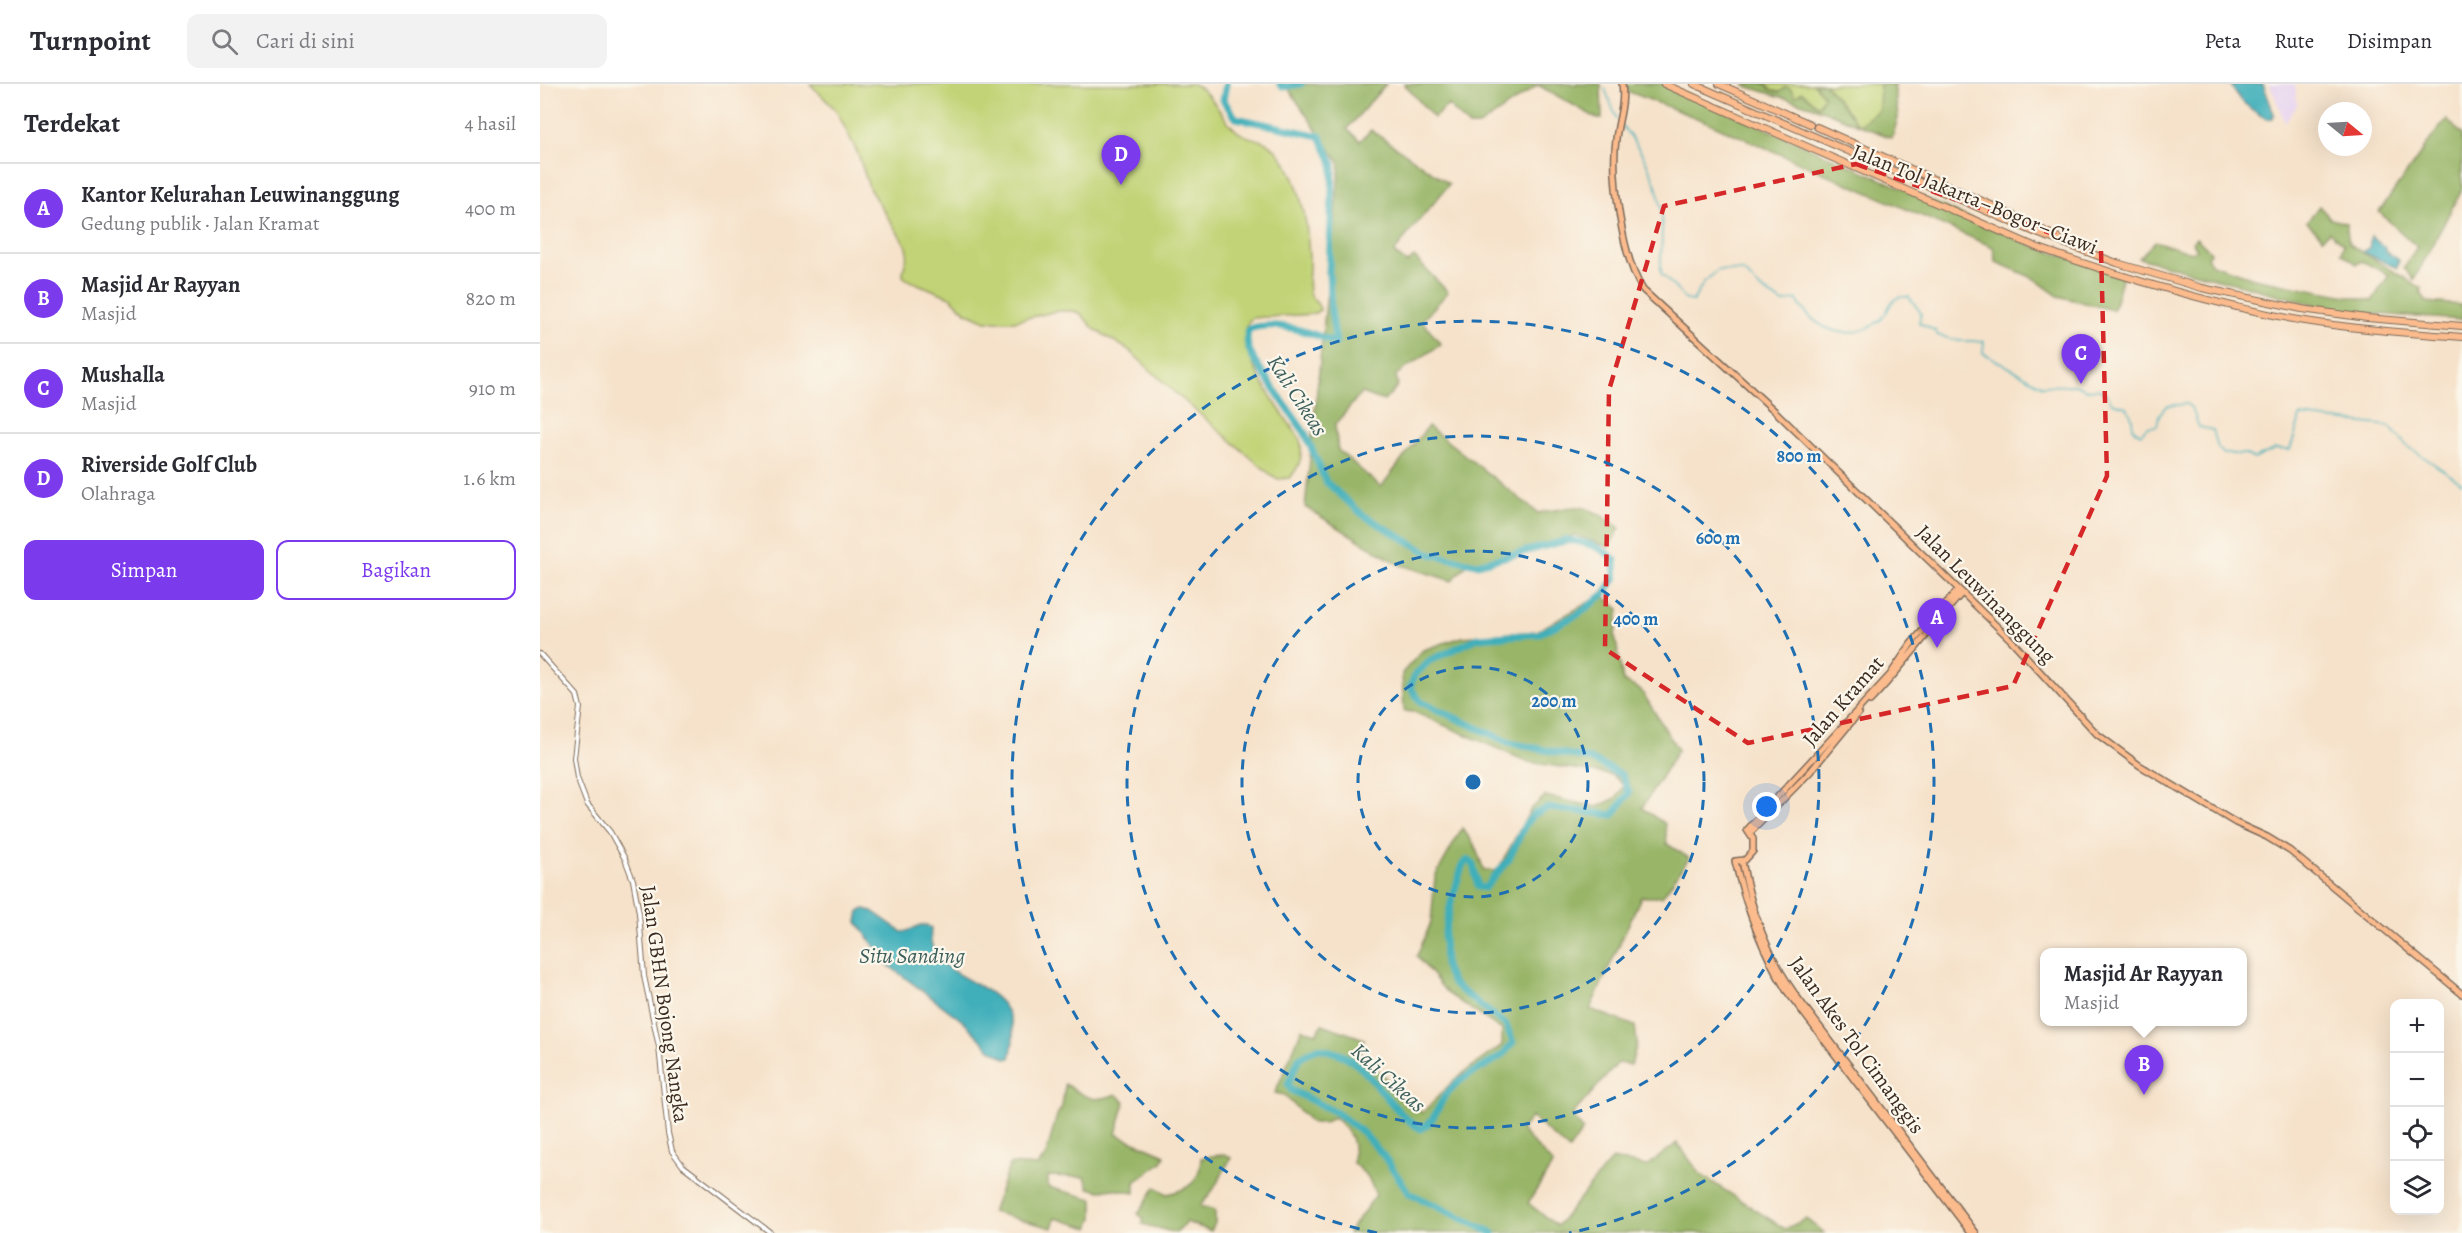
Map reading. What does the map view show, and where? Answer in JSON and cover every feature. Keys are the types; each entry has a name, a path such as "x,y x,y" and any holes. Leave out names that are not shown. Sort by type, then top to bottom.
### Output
{"highway":[{"name":"Jalan Tol Jakarta–Bogor–Ciawi","path":"1664,84 2036,247 2140,281 2299,320 2462,337"},
{"name":"Jalan Tol Jakarta–Bogor–Ciawi","path":"1694,84 2039,234 2107,260 2202,288 2302,309 2367,318 2462,326"},
{"path":"1719,84 2107,260"}],"main road":[{"name":"Jalan Leuwinanggung","path":"1622,84 1623,105 1618,124 1615,154 1620,213 1633,271 1642,290 1778,414 2028,657 2083,720 2106,742 2130,760 2236,823 2267,837 2290,851 2462,994"},
{"name":"Jalan Kramat","path":"1738,861 1748,858 1753,851 1754,843 1749,832 1810,772 1855,717 1894,676 1960,591"},
{"name":"Jalan Akes Tol Cimanggis","path":"1738,861 1758,926 1788,988 1971,1233"},
{"name":"Jalan Akes Tol Cimanggis","path":"1788,988 1976,1233"}],"street":[{"name":"Jalan GBHN Bojong Nangka","path":"540,654 578,695 580,707 574,758 577,778 587,804 610,832 625,859 633,880 639,914 644,976 659,1047 672,1151 684,1166 771,1233"}],"highlighted area":[{"path":"1856,164 2101,251 2107,476 2013,686 1748,743 1605,649 1609,390 1664,206"}],"shaded area":[{"path":"2270,84 2295,84 2297,105 2285,123"}],"green space":[{"path":"810,84 1194,84 1201,89 1237,131 1270,145 1280,155 1289,168 1300,197 1307,230 1309,291 1320,310 1313,314 1252,318 1246,328 1245,341 1256,372 1299,438 1301,456 1293,474 1289,478 1278,479 1271,475 1129,350 1094,329 1081,314 1073,311 1057,311 1014,321 986,321 966,312 950,297 903,276 908,255 907,247 870,190 858,154 836,110"},
{"path":"1282,84 1386,84 1347,129 1360,141 1371,130 1449,184 1394,253 1407,263 1414,257 1448,292 1422,321 1441,344 1396,375 1398,386 1384,401 1361,393 1335,425 1338,450 1381,487 1428,426 1538,513 1581,507 1608,519 1620,528 1609,547 1575,535 1515,557 1468,563 1452,581 1398,564 1305,507 1340,164 1288,88"},
{"path":"1404,84 1601,84 1602,119 1598,119 1538,85 1479,126 1469,126 1448,105 1434,118"},
{"path":"1626,84 1664,84 2036,247 2123,275 2114,308 2112,310 2058,296 2033,278 1996,262 1993,247 1702,120 1629,92"},
{"path":"1745,84 1766,84 1771,90 1780,92 1786,87 1791,89 1795,97 1802,92 1818,106 1824,96 1814,84 1825,84 1859,125 1814,107 1745,86"},
{"path":"1750,84 1894,84 1898,118 1859,125 1801,100"},
{"path":"1880,84 1894,84 1898,118 1892,138 1859,125 1879,110"},
{"path":"2447,119 2462,135 2462,189 2414,280 2404,268 2417,247 2379,212"},
{"path":"2319,206 2331,219 2346,223 2349,244 2421,288 2420,293 2427,302 2462,305 2462,320 2361,313 2320,306 2139,258 2155,241 2192,253 2197,249 2192,242 2196,238 2211,252 2207,257 2212,264 2254,278 2372,301 2389,275 2362,261 2357,264 2341,253 2344,244 2329,232 2323,238 2307,222"},
{"path":"1602,595 1619,609 1615,636 1623,681 1641,690 1678,750 1642,808 1665,824 1667,844 1689,858 1662,897 1641,897 1590,1009 1635,1026 1637,1043 1631,1065 1618,1063 1572,1115 1583,1130 1569,1150 1531,1117 1521,1130 1553,1164 1528,1203 1557,1226 1612,1159 1647,1166 1677,1143 1701,1175 1785,1229 1806,1219 1824,1233 1348,1233 1376,1195 1368,1177 1353,1163 1351,1137 1334,1117 1324,1123 1312,1123 1284,1095 1275,1093 1302,1029 1317,1033 1322,1024 1364,1039 1361,1054 1422,1113 1455,1079 1502,1045 1502,1030 1447,993 1417,956 1431,922 1435,877 1462,828 1474,844 1484,870 1497,871 1531,809 1545,796 1597,807 1616,798 1624,786 1613,775 1528,762 1414,712 1404,711 1402,673 1423,650 1462,637 1537,631"},
{"path":"1065,1084 1089,1098 1095,1099 1116,1094 1125,1102 1116,1134 1165,1155 1162,1162 1135,1182 1135,1193 1089,1188 1085,1177 1048,1176 1048,1187 1093,1199 1093,1218 1089,1228 1055,1218 1052,1228 992,1212 1010,1164 1038,1166 1046,1155 1057,1115 1062,1107"},
{"path":"1225,1154 1231,1158 1213,1190 1200,1206 1215,1210 1215,1223 1211,1231 1186,1222 1176,1233 1142,1224 1144,1219 1138,1214 1155,1187 1167,1194 1182,1190 1196,1179 1201,1158"}],"water":[{"path":"2231,84 2263,84 2274,114 2273,118 2267,119 2256,113 2236,95"},
{"path":"2371,236 2385,248 2385,251 2399,260 2397,268 2363,252 2369,248"},
{"name":"Situ Sanding","path":"865,909 872,911 902,932 921,925 931,929 933,949 943,964 993,995 1006,1009 1013,1030 1010,1058 1007,1059 990,1049 964,1022 888,965 857,922 859,911"}],"waterway":[{"name":"Kali Cikeas","path":"1226,84 1223,100 1236,118 1320,136 1333,164 1329,273 1336,343 1293,328 1271,326 1249,329 1247,337 1254,360 1305,433 1326,482 1363,515 1430,554 1477,564 1568,540 1593,546 1615,560 1615,578 1604,594 1579,614 1538,634 1478,638 1429,661 1415,675 1410,687 1421,702 1510,743 1590,759 1622,775 1629,793 1613,815 1548,808 1534,814 1525,825 1509,859 1485,888 1478,887 1473,864 1468,860 1463,864 1452,898 1444,936 1445,967 1453,984 1506,1025 1513,1042 1491,1063 1456,1084 1445,1096 1434,1117 1421,1129 1410,1122 1358,1066 1348,1058 1336,1053 1317,1048 1299,1058 1288,1084 1291,1090 1337,1113 1362,1132 1383,1155 1409,1193 1493,1233"},
{"name":"Kali Cikeas","path":"1280,84 1283,87 1301,84"},
{"path":"1605,89 1617,119"},
{"path":"1620,123 1646,162 1659,195 1662,224 1661,273 1686,300 1693,301 1704,282 1718,270 1743,271 1761,289 1783,303 1796,299 1803,310 1822,325 1833,330 1855,332 1883,318 1897,298 1909,297 1921,313 1919,323 1936,331 1937,335 1959,341 1984,341 1983,353 2043,386 2075,385 2087,390 2098,389 2108,395 2112,403 2127,407 2132,418 2133,429 2141,434 2147,427 2157,426 2159,415 2166,406 2187,404 2192,409 2199,427 2213,430 2218,448 2224,454 2245,454 2254,459 2275,449 2290,450 2300,416 2389,426 2406,445 2462,483"}],"place":[{"name":"Riverside Golf Club","path":"1121,185"},
{"name":"Mushalla","path":"2081,384"},
{"name":"Kantor Kelurahan Leuwinanggung","path":"1937,648"},
{"name":"Masjid Ar Rayyan","path":"2144,1095"}]}
